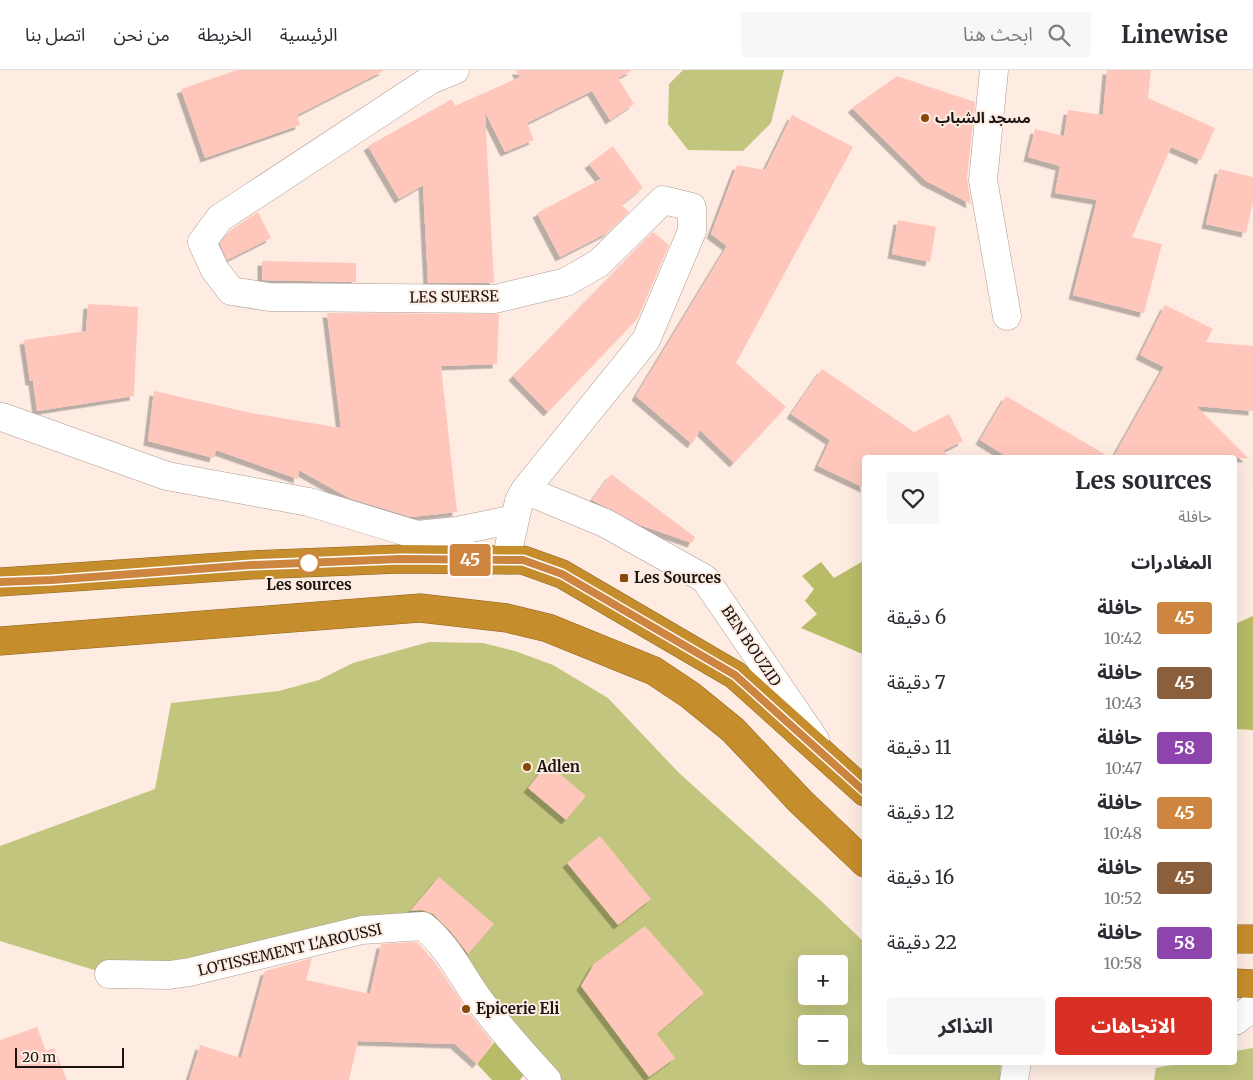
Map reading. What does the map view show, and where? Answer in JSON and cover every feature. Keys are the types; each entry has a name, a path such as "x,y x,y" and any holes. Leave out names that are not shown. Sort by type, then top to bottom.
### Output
{"highway":[{"path":"0,582 251,565 400,559 523,560 562,574 735,675 862,789"},
{"path":"0,641 420,608 508,618 548,628 654,671 690,695 733,730 800,801 862,860"},
{"path":"1237,939 1253,939"},
{"path":"1237,983 1253,984"}],"street":[{"name":"LES SUERSE","path":"455,70 430,80 220,218 202,242 215,270 231,291 269,297 495,299 566,282 599,263 663,200 692,207 692,232 646,340 525,490 519,501 506,560"},
{"path":"994,70 983,180 1007,316"},
{"path":"2,417 167,476 309,502 417,535 457,531 516,520"},
{"name":"BEN BOUZID","path":"525,490 605,523 705,579 826,756"},
{"name":"LOTISSEMENT L'AROUSSI","path":"109,974 169,975 190,972 362,930 423,926 448,951 467,984 500,1028 546,1080"},
{"path":"1237,1019 1253,1006"},
{"path":"1014,1080 1016,1065"}],"green space":[{"path":"683,70 784,70 771,123 743,151 688,150 668,124 669,84"},
{"path":"821,562 834,578 862,562 862,654 801,628 817,614 805,601 814,589 802,576"},
{"path":"1253,616 1253,730 1237,729 1237,623"},
{"path":"429,642 483,643 515,651 553,665 608,698 679,773 862,940 862,1065 1001,1065 1000,1080 547,1080 433,934 104,973 0,941 0,846 155,789 171,703 279,691 319,680 353,663"},
{"path":"497,1039 526,1071 520,1080 492,1080 477,1064"},
{"path":"1253,1048 1253,1080 1154,1080 1156,1068 1172,1065 1237,1065 1237,1051"}],"building":[{"path":"237,70 385,70 297,115 300,125 205,158 181,89"},
{"path":"516,70 633,70 618,78 634,104 610,120 592,91 527,123 534,140 505,152 485,112 494,283 428,283 423,185 399,199 368,146 452,99 455,106 520,77"},
{"path":"1107,70 1151,70 1148,98 1215,128 1201,160 1171,147 1132,237 1162,244 1144,313 1073,295 1097,200 1055,193 1060,166 1028,157 1035,129 1064,136 1068,110 1103,115"},
{"name":"مسجد الشباب","path":"897,76 975,102 967,178 971,204 926,181 852,108"},
{"path":"792,115 853,147 736,363 786,407 734,463 700,430 692,444 636,396 727,246 711,234 737,165 765,170"},
{"path":"613,146 643,188 621,205 629,212 607,233 560,257 537,213 601,179 589,164"},
{"path":"1219,169 1253,177 1253,202 1246,233 1206,224"},
{"path":"258,212 271,238 227,260 220,244 231,230"},
{"path":"898,220 936,227 930,262 892,254"},
{"path":"653,232 669,245 638,318 548,412 513,376"},
{"path":"262,261 356,263 356,282 262,280"},
{"path":"88,304 138,307 134,396 37,411 24,340 86,331"},
{"path":"1165,305 1213,329 1206,342 1253,346 1253,411 1196,406 1248,458 1237,458 1237,455 1115,455 1164,367 1140,355"},
{"path":"327,313 499,314 497,364 441,366 457,512 411,517 349,498 299,470 298,479 216,450 214,458 148,441 154,391 251,413 341,428"},
{"path":"822,369 914,432 949,414 963,441 943,451 948,455 862,455 862,487 818,466 830,440 791,414"},
{"path":"1006,396 1106,455 1004,455 980,440"},
{"path":"611,474 695,537 692,543 640,525 592,500"},
{"path":"543,769 554,769 586,796 566,820 528,788"},
{"path":"600,836 651,899 618,925 567,863"},
{"path":"439,877 494,924 468,954 451,932 433,914 422,910 410,911"},
{"path":"645,926 704,993 657,1034 675,1058 649,1077 581,986 594,964"},
{"path":"417,942 434,961 467,1010 493,1043 477,1064 455,1044 358,1041 349,1080 189,1080 200,1045 241,1058 265,971 312,958 306,980 370,994 381,944"},
{"path":"37,1027 46,1051 54,1048 67,1080 0,1080 0,1040"}],"bus line":[{"name":"45","path":"0,582 156,573 251,565 400,559 523,560 562,574 735,675 862,789"}],"place":[{"name":"مسجد الشباب","path":"925,118"},
{"name":"Les sources","path":"309,563"},
{"name":"Les Sources","path":"624,578"},
{"name":"Adlen","path":"527,767"},
{"name":"Epicerie Eli","path":"466,1009"}]}
